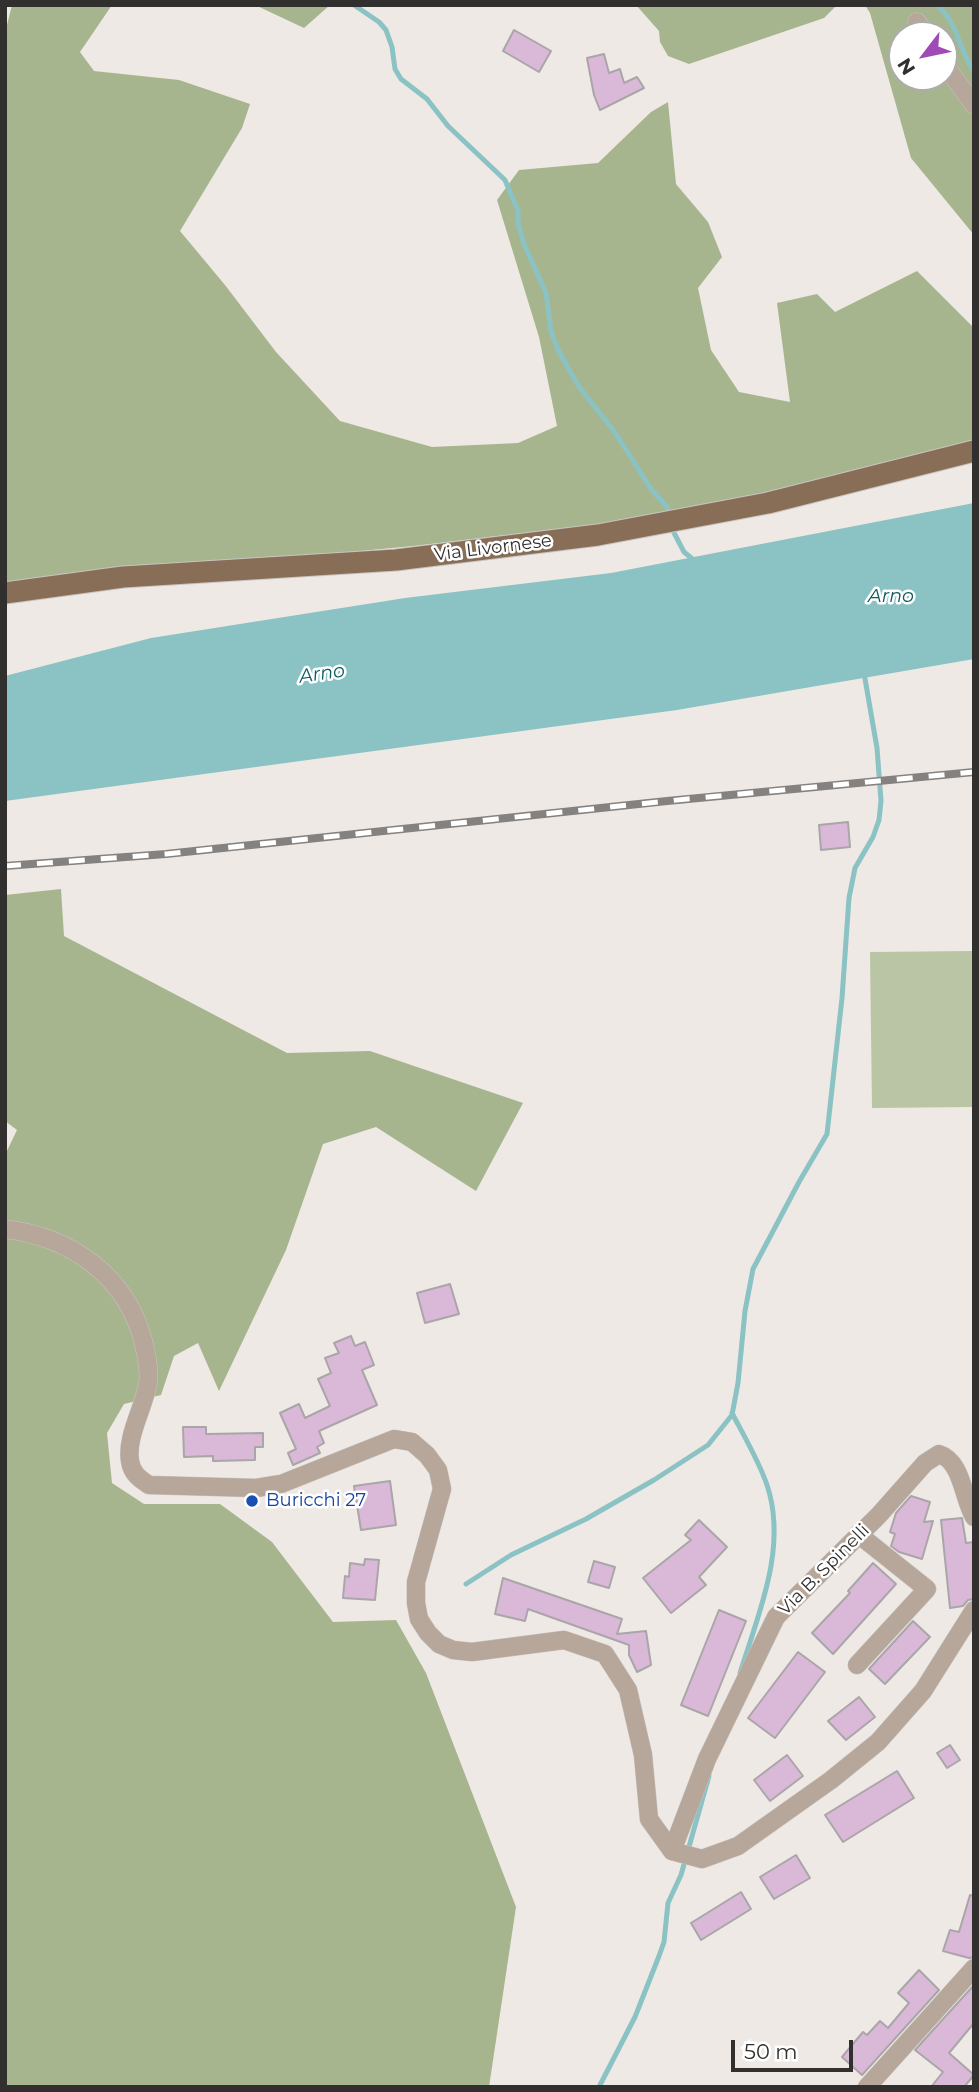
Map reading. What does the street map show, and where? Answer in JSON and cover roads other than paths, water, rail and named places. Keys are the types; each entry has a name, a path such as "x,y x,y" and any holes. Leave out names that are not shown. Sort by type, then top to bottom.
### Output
{"main road":[{"name":"Via Livornese","path":"5,593 123,577 396,559 598,535 768,503 974,451"}],"street":[{"path":"958,83 974,105"},
{"path":"5,1228 63,1245 89,1259 124,1295 136,1317 145,1349 148,1380 131,1440 130,1461 135,1475 149,1485 256,1488 281,1484 394,1439 412,1442 427,1455 438,1470 442,1489 416,1583 419,1619 439,1644 453,1650 472,1652 564,1640 606,1654 628,1690 643,1755 649,1819 672,1850 702,1859 738,1846 841,1772 878,1742 923,1691 974,1610"},
{"name":"Via B. Spinelli","path":"672,1850 707,1759 776,1617 879,1516 925,1463 939,1454 946,1456 957,1472 974,1517"},
{"path":"857,1665 927,1589 858,1534"},
{"path":"867,2087 974,1968"}],"water":[{"name":"Arno","path":"974,503 974,659 677,710 5,801 5,676 151,638 405,598 611,573"}],"waterway":[{"path":"354,5 386,30 395,69 401,79 427,99 448,126 505,180 518,211 518,223 524,244 546,293 551,331 558,350 579,387 614,431 651,489 667,507 669,517"},
{"path":"938,6 955,29 964,54 974,71"},
{"path":"671,527 684,552 695,561"},
{"path":"466,1584 511,1555 586,1519 654,1480 708,1445 732,1415 753,1269 827,1134 842,998 849,898 855,868 873,837 879,820 881,801 877,748 864,673"},
{"path":"732,1413 767,1485 773,1508 774,1532 768,1580 740,1673"},
{"path":"599,2087 635,2017 664,1942 668,1903 681,1875 709,1776"}],"railway":[{"path":"5,866 166,854 667,801 974,772"}],"place":[{"name":"Buricchi 27","path":"252,1501"}]}
